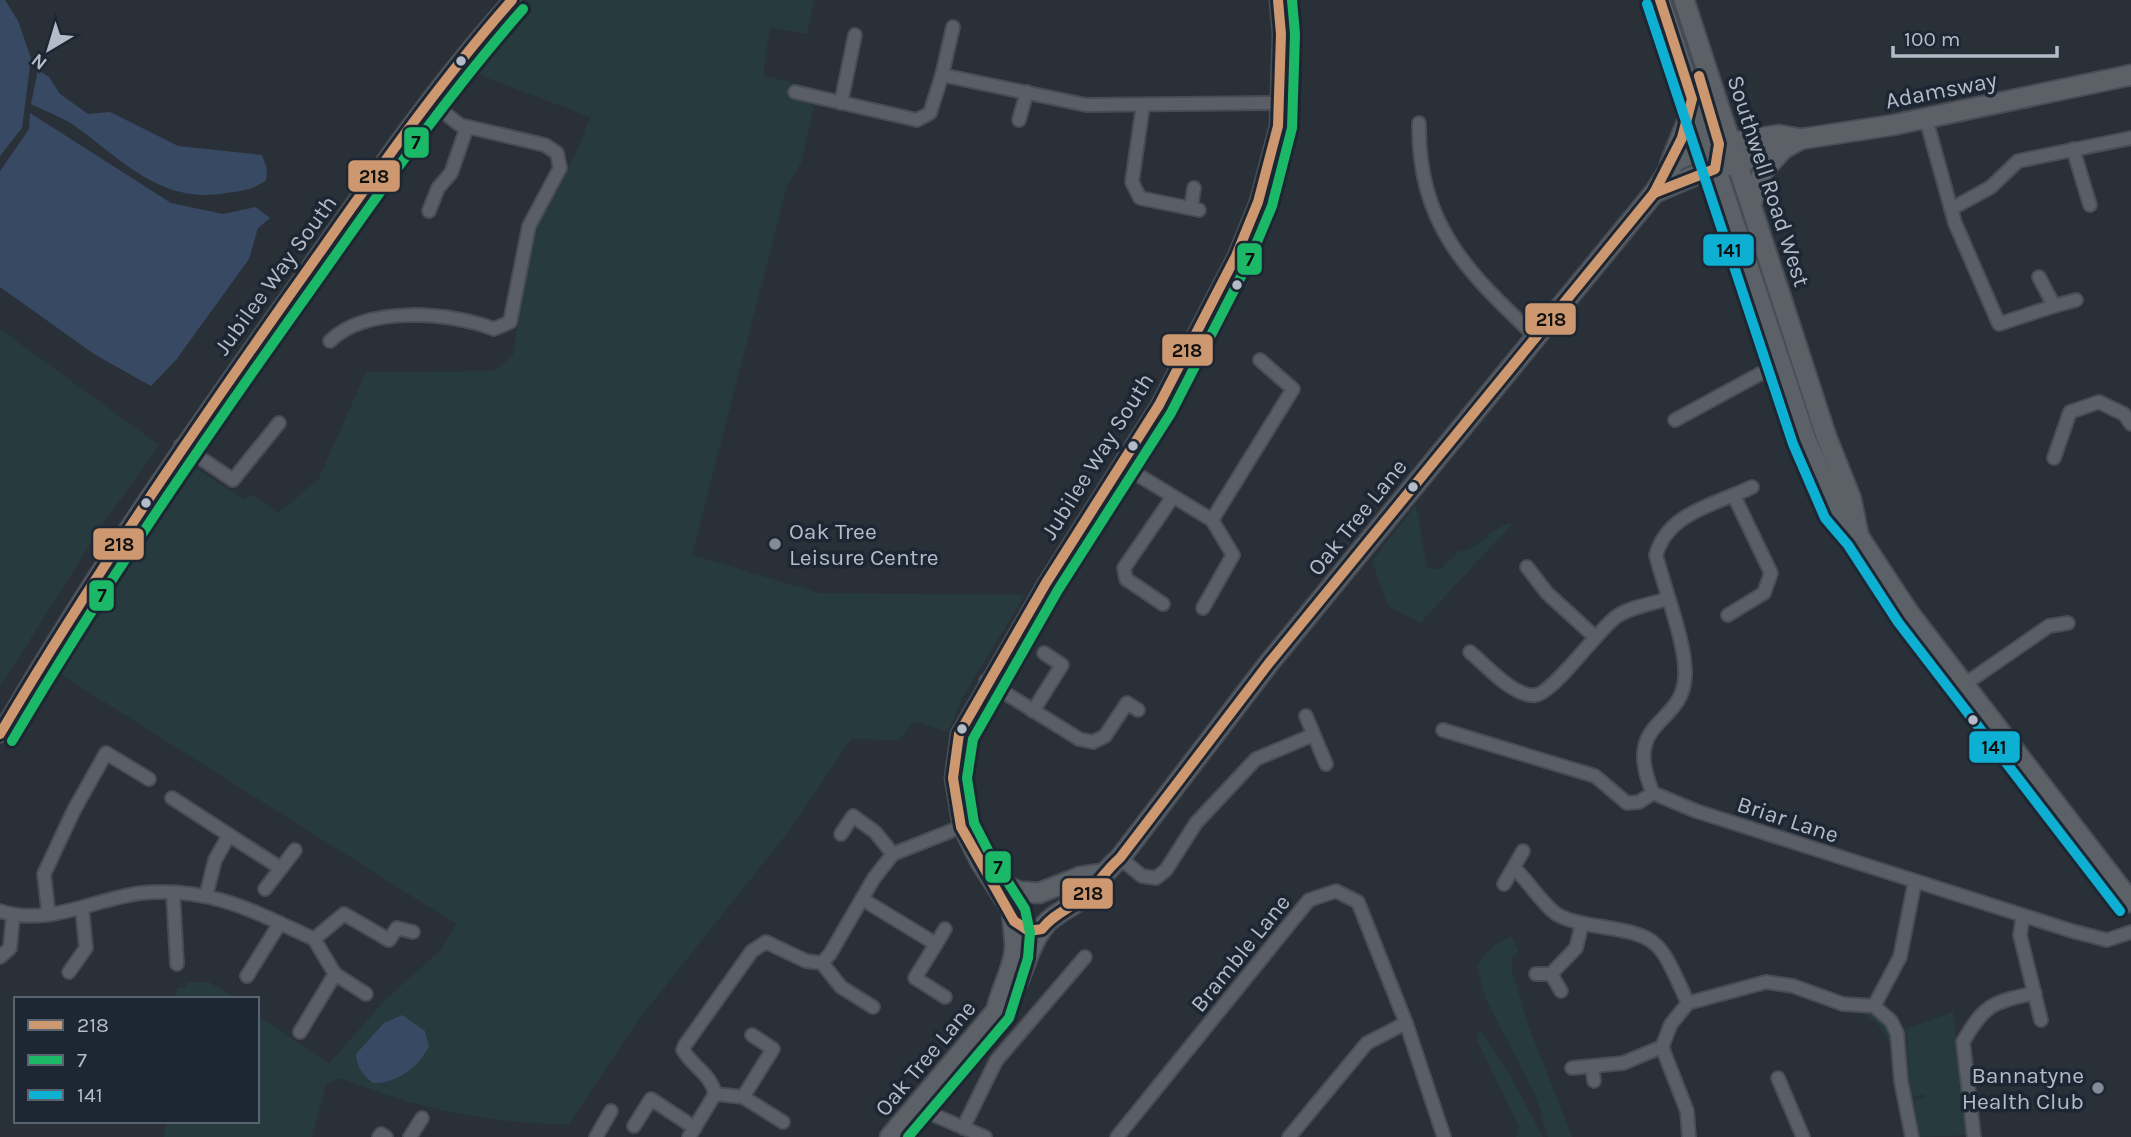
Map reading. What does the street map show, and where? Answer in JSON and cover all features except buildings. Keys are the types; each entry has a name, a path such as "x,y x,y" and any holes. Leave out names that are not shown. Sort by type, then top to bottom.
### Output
{"main road":[{"name":"Southwell Road West","path":"1660,0 1692,99 1719,144"},
{"name":"Southwell Road West","path":"1684,0 1719,144"},
{"name":"Adamsway","path":"1719,144 1779,135 1801,139 1926,119 2131,75"},
{"path":"1668,170 1687,122 1692,99"},
{"name":"Adamsway","path":"1726,165 1783,149 1801,139"},
{"path":"1719,144 1726,165"},
{"name":"Oak Tree Lane","path":"890,1137 1014,993 1046,923 1086,895 1101,874 1120,858 1269,663 1654,193 1668,170 1682,156 1719,144"},
{"path":"1751,204 1762,171 1783,149"},
{"name":"Southwell Road West","path":"1726,165 1751,204 1826,436 1851,499 1859,537"},
{"name":"Southwell Road West","path":"1726,165 1749,271 1806,439 1837,511 1859,537 1909,613 2131,902"},
{"name":"Oak Tree Lane","path":"1654,193 1726,165"},
{"name":"Oak Tree Lane","path":"1032,892 1080,877 1101,874"},
{"path":"1032,892 1048,900 1046,923 1023,930 1013,918 1014,901 1032,892"},
{"name":"Oak Tree Lane","path":"997,1010 1014,955 1013,918"}],"street":[{"name":"Jubilee Way South","path":"0,734 34,675 181,445 429,101 474,42 512,0"},
{"name":"Jubilee Way South","path":"1013,918 992,879 979,863 961,827 955,803 954,756 959,734 986,681 1158,405 1236,256 1261,189 1278,127 1281,34 1278,0"},
{"path":"795,92 918,120 930,113 953,27"},
{"path":"841,103 855,35"},
{"path":"942,75 1086,104 1143,106 1278,103"},
{"path":"1019,120 1027,92"},
{"path":"330,341 352,325 399,317 449,316 494,329 510,322 529,226 559,174 561,162 557,153 545,145 467,127 429,101"},
{"path":"1143,106 1132,182 1140,198 1195,209 1194,188"},
{"path":"1926,119 1951,209 1999,324 2076,300"},
{"path":"1419,123 1422,171 1432,209 1441,230 1465,267 1535,336"},
{"path":"429,211 438,188 451,173 467,127"},
{"path":"1951,209 1991,187 2018,161 2131,138"},
{"path":"2073,149 2090,205"},
{"path":"2039,277 2054,306"},
{"path":"1212,520 1293,389 1260,360"},
{"path":"1675,421 1780,363"},
{"path":"2054,458 2070,412 2099,402 2124,414 2131,424"},
{"path":"181,445 233,480 279,423"},
{"path":"1120,464 1212,520 1233,555 1203,608"},
{"path":"1443,730 1595,776 1627,803 1639,802 1653,793 1642,762 1647,736 1677,699 1685,679 1683,655 1656,555 1661,539 1675,522 1752,487"},
{"path":"1734,496 1771,573 1763,593 1734,612 1747,620"},
{"path":"1163,604 1126,579 1124,568 1172,498"},
{"path":"1527,567 1547,593 1595,637"},
{"path":"1473,660 1517,690 1536,695 1549,690 1619,614 1667,599"},
{"path":"1965,684 2049,626 2068,623"},
{"path":"1033,711 1062,665 1044,653"},
{"path":"986,681 1079,740 1093,742 1105,736 1127,703 1138,710"},
{"path":"1306,716 1326,764"},
{"path":"1120,858 1142,876 1156,878 1166,870 1196,823 1256,759 1313,735"},
{"path":"44,915 48,909 44,874 74,810 106,753 149,779"},
{"name":"Briar Lane","path":"1653,793 1696,811 2099,939 2116,938 2131,932"},
{"path":"172,798 279,867"},
{"path":"841,834 853,816 874,832 893,854"},
{"path":"822,963 831,954 862,899 893,854 961,827"},
{"path":"206,896 215,860 229,835"},
{"path":"265,889 295,849"},
{"path":"1504,884 1523,851"},
{"path":"1515,869 1556,914 1583,924 1638,932 1654,941 1666,956 1688,1003"},
{"path":"992,879 1032,892"},
{"path":"1874,1006 1900,957 1915,881"},
{"name":"Bramble Lane","path":"1117,1137 1309,900 1336,891 1358,902 1406,1023 1444,1137"},
{"path":"173,893 177,964"},
{"path":"0,957 10,947 6,913 44,915 82,908 126,895 173,893 206,896 242,904 314,939 335,974 366,994"},
{"path":"862,899 936,944"},
{"path":"69,972 86,948 82,908"},
{"path":"314,939 344,914 389,940 397,928 413,932"},
{"path":"2024,916 2020,935 2041,1020"},
{"path":"247,976 280,923"},
{"path":"1536,974 1551,974 1576,948 1583,924"},
{"path":"945,929 915,978 945,997"},
{"path":"634,1126 651,1099 692,1132 715,1094 712,1081 683,1050 752,951 766,942 806,961 822,963 841,988 873,1007"},
{"path":"960,1131 996,1061 1085,957"},
{"path":"300,1032 335,974"},
{"path":"1551,974 1561,991"},
{"path":"1689,1137 1687,1111 1665,1062 1662,1046 1671,1024 1688,1003 1766,982 1793,986 1843,1004 1874,1006 1891,1021 1897,1032 1901,1082 1912,1137"},
{"path":"1974,1137 1963,1042 1982,1013 1996,1001 2035,993"},
{"path":"1296,1134 1367,1043 1406,1023"},
{"path":"743,1097 773,1049 752,1035"},
{"path":"1572,1068 1623,1063 1662,1046"},
{"path":"1592,1066 1594,1081"},
{"path":"1778,1078 1803,1137"},
{"path":"715,1094 743,1097 783,1122"},
{"path":"919,1103 960,1131 985,1137"},
{"path":"596,1137 611,1111"},
{"path":"410,1137 422,1118"},
{"path":"379,1137 381,1133 386,1137"}],"green space":[{"path":"527,0 814,0 807,34 770,27 763,76 791,82 788,98 814,105 802,161 787,186 692,555 819,593 1025,595 963,696 948,732 914,721 899,740 851,739 792,827 636,1023 569,1124 509,1121 452,1112 396,1098 340,1078 326,1084 312,1137 164,1137 166,1123 259,1123 259,1016 329,1064 386,999 441,950 456,924 49,667 186,462 244,499 253,495 278,513 318,480 366,372 495,371 513,355 532,231 575,155 590,117 464,69"},
{"path":"0,329 159,445 101,527 0,687"},
{"path":"1416,505 1427,568 1440,569 1459,551 1473,547 1498,528 1513,523 1420,623 1388,606 1372,561"},
{"path":"1511,936 1519,952 1512,957 1512,971 1529,1027 1572,1137 1548,1137 1536,1097 1485,997 1477,965 1494,945"},
{"path":"186,982 209,982 234,997 176,997 177,988 186,987"},
{"path":"1858,1010 1866,1011 1883,1022 1890,1033 1893,1048 1877,1023"},
{"path":"1953,1012 1969,1135 1919,1137 1914,1101 1925,1097 1924,1094 1912,1097 1906,1029"},
{"path":"1482,1032 1509,1073 1543,1137 1516,1137 1519,1127 1478,1042 1477,1033"}],"water":[{"path":"0,0 5,0 18,21 31,58 22,128 0,156"},
{"path":"38,70 49,77 60,94 88,114 110,112 178,146 262,155 267,169 266,180 247,190 203,195 162,186 144,177 70,123 31,104"},
{"path":"30,113 171,203 223,214 256,207 270,218 258,228 249,259 176,360 151,386 94,354 0,287 0,171 29,129"},
{"path":"402,1015 425,1031 429,1046 425,1054 406,1073 390,1081 373,1083 361,1071 356,1054 384,1023"}],"transit line":[{"name":"218","path":"0,734 104,567 251,350 424,108 512,0"},
{"name":"218","path":"1278,0 1281,34 1278,126 1258,202 1236,256 1159,405 1046,583 959,734 953,778 961,827 1014,921 1029,931 1042,929 1081,900 1120,858 1269,663 1654,193 1682,138 1692,99 1660,0"},
{"name":"7","path":"908,1137 1009,1018 1028,958 1030,933 1025,909 991,856 974,823 967,778 973,739 1058,590 1171,413 1249,261 1272,206 1292,128 1295,34 1292,0"},
{"name":"141","path":"1647,4 1793,444 1825,518 1848,545 1898,622 2120,911"},
{"name":"7","path":"12,741 116,574 225,412 408,154 464,80 523,9"},
{"name":"218","path":"1654,193 1715,169 1719,144 1699,76"}],"place":[{"name":"Oak Tree Leisure Centre","path":"775,544"},
{"name":"Bannatyne Health Club","path":"2098,1088"}]}
